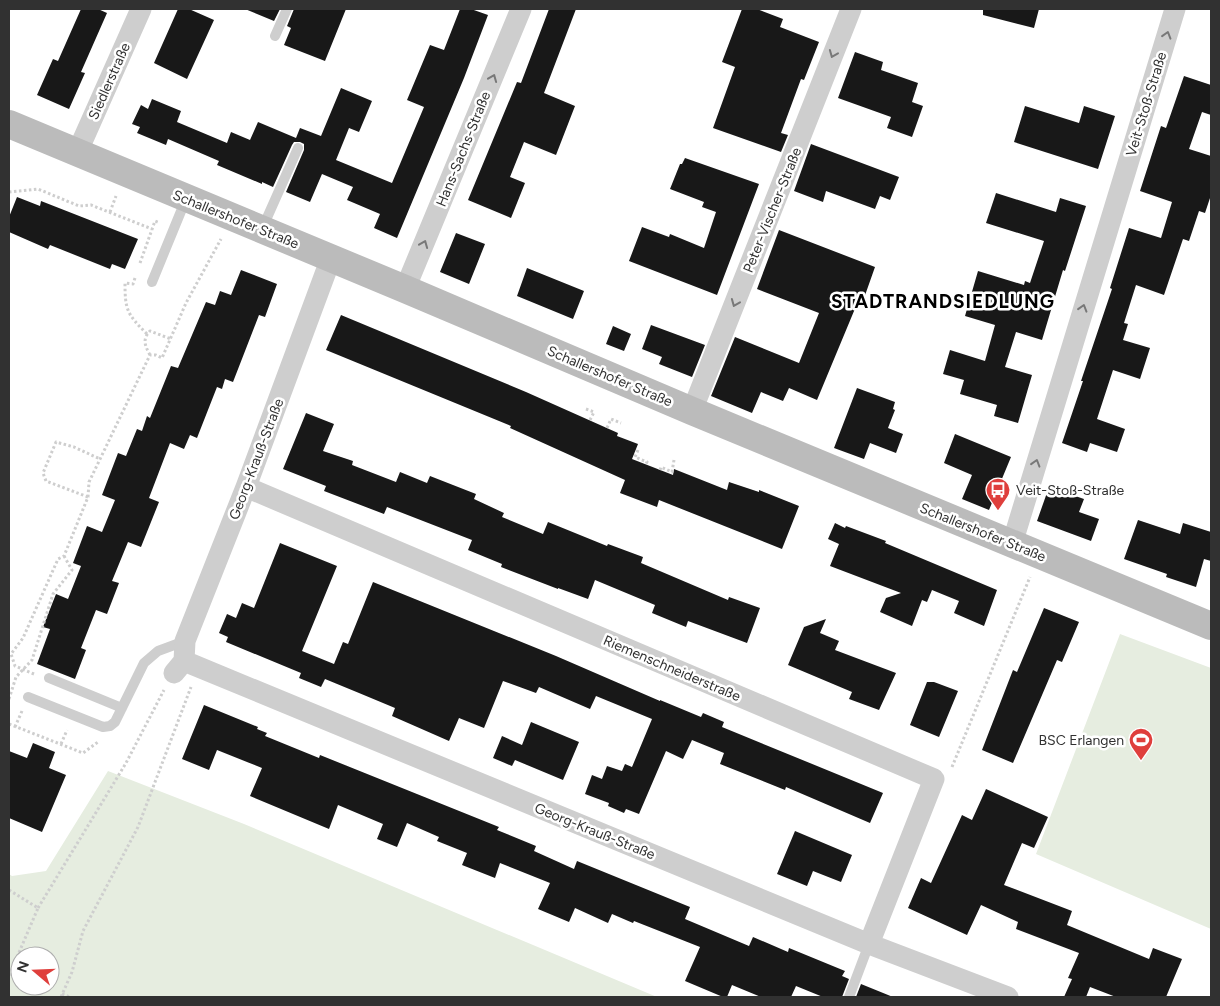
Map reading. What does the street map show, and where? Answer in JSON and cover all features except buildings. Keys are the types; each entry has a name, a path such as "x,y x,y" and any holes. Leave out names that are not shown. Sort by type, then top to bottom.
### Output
{"street":[{"name":"Siedlerstraße","path":"77,153 141,9"},
{"name":"Hans-Sachs-Straße","path":"405,289 521,9"},
{"name":"Peter-Vischer-Straße","path":"692,411 851,9"},
{"name":"Veit-Stoß-Straße","path":"1012,544 1175,9"},
{"name":"Schallershofer Straße","path":"9,124 692,411 1211,626"},
{"name":"Georg-Krauß-Straße","path":"331,258 181,658 869,944 1008,997"},
{"name":"Riemenschneiderstraße","path":"246,487 934,779 869,944"}],"lane":[{"path":"276,36 287,9"},
{"path":"262,230 298,148"},
{"path":"152,282 187,198"},
{"path":"28,697 92,723 110,726 115,722 141,669 149,658 158,651 181,658"},
{"path":"49,678 122,708"},
{"path":"848,997 869,944"}],"path":[{"path":"9,192 38,189 79,206 91,205 152,229"},
{"path":"110,212 116,195"},
{"path":"150,355 162,358 186,303 222,238"},
{"path":"150,355 144,346 144,340 150,331 171,339"},
{"path":"15,727 28,697 35,674 15,666 11,654 22,638 58,559 64,556 88,497 89,482 150,355"},
{"path":"586,409 594,412 590,420"},
{"path":"607,428 611,419 621,422"},
{"path":"88,497 46,481 43,473 44,468 56,442 74,447 100,459"},
{"path":"638,450 635,457 647,462 646,464"},
{"path":"660,470 661,467 672,472 674,460"},
{"path":"9,699 16,677 32,660 52,594 72,570 64,556"},
{"path":"955,760 1030,578"},
{"path":"9,976 38,908 126,763 181,658"},
{"path":"70,997 62,996 72,972 83,931 138,827 193,682 181,658"},
{"path":"9,724 83,752 98,742 110,726"},
{"path":"61,744 64,738"},
{"path":"9,890 38,908"}],"shaded area":[{"name":"BSC Erlangen","path":"1120,634 1211,668 1211,929 1036,854"},
{"path":"108,771 244,824 657,997 9,997 9,874 12,876 46,871"}],"place":[{"name":"Veit-Stoß-Straße","path":"998,511"},
{"name":"BSC Erlangen","path":"1141,761"}],"district":[{"name":"STADTRANDSIEDLUNG","path":"943,301"}]}
